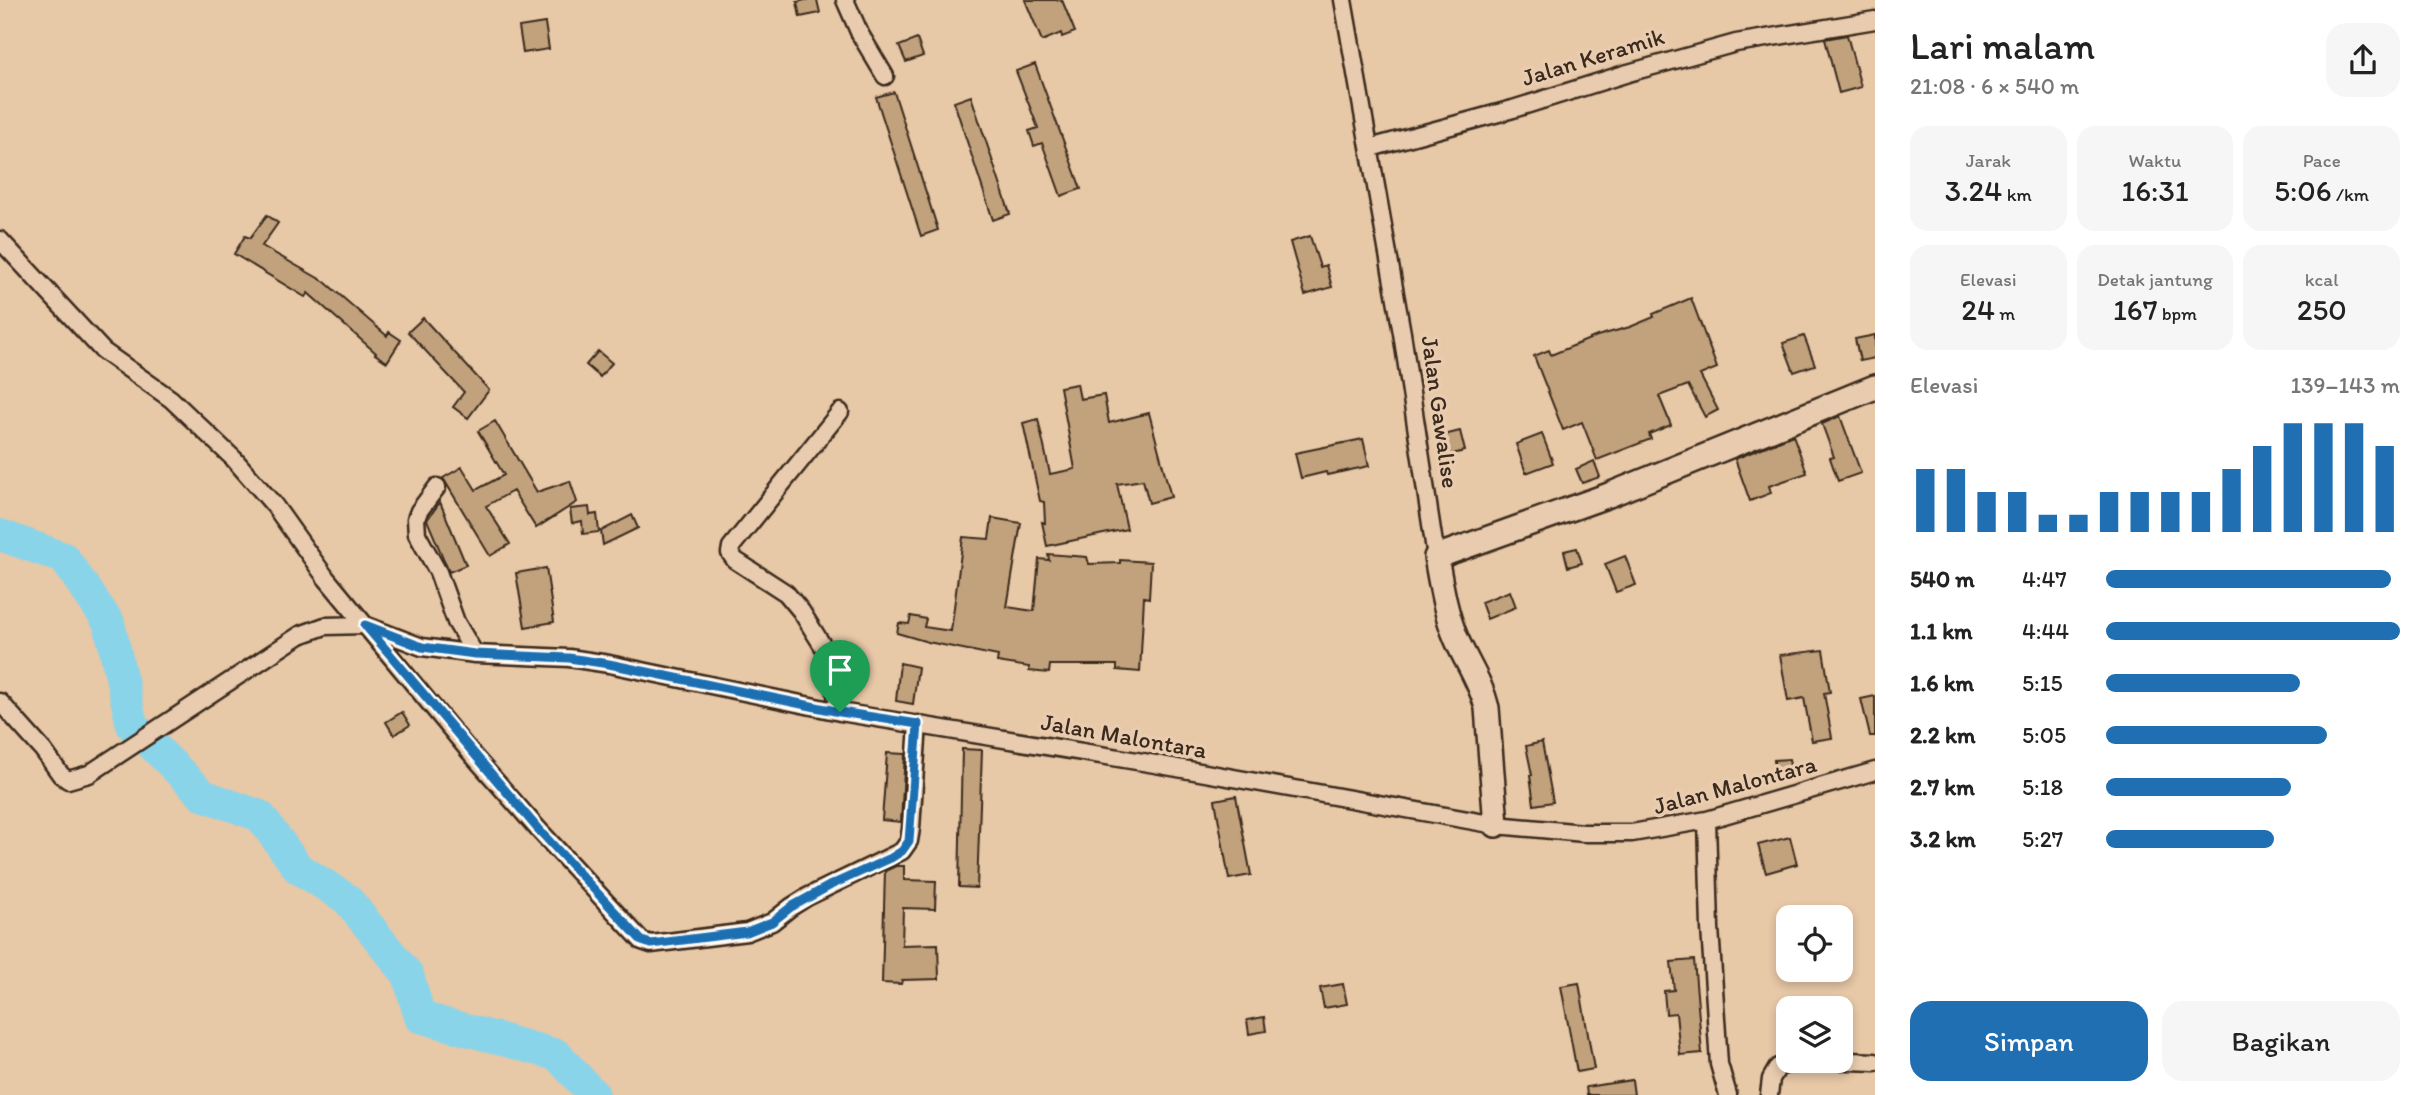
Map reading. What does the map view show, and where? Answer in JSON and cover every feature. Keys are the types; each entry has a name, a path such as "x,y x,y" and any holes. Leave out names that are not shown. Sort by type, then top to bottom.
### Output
{"street":[{"path":"845,0 860,34 885,76"},
{"name":"Jalan Gawalise","path":"1343,0 1402,333 1447,613 1456,638 1483,690 1492,746 1496,825"},
{"name":"Jalan Keramik","path":"1370,148 1736,43 1875,20"},
{"path":"0,240 103,351 171,399 234,459 274,505 326,578 365,625 538,829 636,937 651,944 747,932 772,922 807,897 902,851 909,841 911,829 918,724"},
{"path":"1436,557 1608,495 1875,387"},
{"path":"840,412 731,547 730,553 735,560 786,593 801,611 826,652 840,712"},
{"path":"437,487 419,511 415,526 443,583 456,622 475,654"},
{"path":"0,702 68,780 89,774 300,635 325,626 365,625"},
{"name":"Jalan Malontara","path":"365,625 422,647 475,654 569,658 609,664 840,712 1417,809 1496,825 1584,833 1632,833 1707,820 1875,771"},
{"path":"1707,820 1710,928 1719,1064 1728,1095"},
{"path":"1853,1061 1875,1062"},
{"path":"1769,1095 1770,1079 1776,1070"}],"building":[{"path":"817,0 820,13 800,17 797,2"},
{"path":"1025,0 1062,0 1075,32 1062,37 1061,33 1042,41"},
{"path":"545,23 549,49 523,53 519,27"},
{"path":"1847,35 1861,87 1839,93 1825,39"},
{"path":"917,39 923,56 906,62 899,46"},
{"path":"1035,64 1081,189 1061,196 1042,143 1034,146 1029,131 1038,128 1016,71"},
{"path":"894,92 938,230 921,236 876,97"},
{"path":"971,96 1010,214 993,220 954,102"},
{"path":"267,215 278,223 262,246 325,282 387,336 389,332 401,340 387,362 308,293 305,297 234,254 245,236 250,238"},
{"path":"1310,236 1320,267 1326,265 1332,287 1305,295 1290,242"},
{"path":"1691,298 1717,368 1700,375 1718,410 1705,417 1688,385 1659,396 1671,425 1649,434 1651,439 1597,460 1582,422 1563,430 1534,356 1549,350 1551,355 1597,336 1630,327"},
{"path":"423,318 489,390 468,418 453,407 464,392 408,332"},
{"path":"1875,335 1875,358 1860,361 1855,339"},
{"path":"1804,336 1815,365 1794,372 1783,343"},
{"path":"598,351 612,363 600,377 586,365"},
{"path":"1077,384 1080,399 1104,395 1109,423 1149,413 1171,497 1149,503 1143,480 1117,484 1127,529 1047,546 1042,522 1045,523 1044,502 1040,501 1023,423 1038,419 1050,474 1075,469 1060,387"},
{"path":"1840,416 1861,473 1838,481 1830,458 1834,457 1822,424"},
{"path":"495,421 537,492 570,481 577,502 536,528 513,491 486,506 510,544 490,556 443,478 462,467 476,490 504,475 478,431"},
{"path":"1460,431 1465,451 1448,455 1444,435"},
{"path":"1542,434 1553,463 1526,473 1516,444"},
{"path":"1793,435 1807,473 1769,486 1771,493 1750,501 1735,459"},
{"path":"1363,439 1369,466 1301,478 1295,453"},
{"path":"1594,461 1600,477 1582,483 1576,469"},
{"path":"440,502 466,565 449,572 427,520"},
{"path":"589,507 590,515 597,514 599,532 583,534 582,521 572,523 570,509"},
{"path":"632,515 638,528 603,545 601,531"},
{"path":"992,518 1021,523 1007,607 1034,611 1039,559 1049,560 1048,554 1087,557 1089,564 1120,563 1120,560 1151,562 1149,598 1144,597 1140,672 1117,670 1117,665 1050,665 1049,673 1029,671 1029,667 997,662 998,656 897,633 899,623 909,624 911,616 926,619 924,627 951,631 963,537 989,539"},
{"path":"1577,548 1582,563 1568,567 1564,551"},
{"path":"1625,556 1636,585 1616,592 1605,564"},
{"path":"546,568 554,622 525,627 516,573"},
{"path":"1510,591 1516,607 1487,619 1481,602"},
{"path":"1823,650 1830,692 1824,693 1832,738 1812,741 1804,698 1788,701 1780,655"},
{"path":"900,663 918,667 913,704 896,701"},
{"path":"1875,696 1875,736 1870,736 1861,699"},
{"path":"402,712 410,725 394,735 386,722"},
{"path":"1542,742 1553,802 1534,805 1526,746"},
{"path":"962,749 982,750 977,888 959,887"},
{"path":"887,753 905,754 901,822 882,820"},
{"path":"1789,759 1791,772 1775,773 1774,760"},
{"path":"1236,796 1251,875 1229,879 1215,800"},
{"path":"1790,837 1797,864 1766,873 1758,845"},
{"path":"904,866 904,880 936,881 935,909 903,908 902,945 938,944 939,979 902,980 901,984 882,983 885,871"},
{"path":"1694,960 1702,1053 1680,1055 1676,1013 1666,1014 1664,991 1674,990 1671,962"},
{"path":"1579,983 1594,1069 1577,1072 1561,986"},
{"path":"1343,984 1347,1004 1324,1008 1320,988"},
{"path":"1264,1017 1266,1031 1249,1034 1247,1020"},
{"path":"1632,1080 1634,1095 1587,1095 1586,1087"}],"waterway":[{"path":"0,535 64,558 109,623 132,725 203,795 260,816 298,868 347,899 408,975 420,1017 557,1055 594,1095"}],"route":[{"path":"365,625 422,647 475,654 569,658 609,664 840,712 918,724 911,829 909,841 902,851 807,897 772,922 747,932 651,944 636,937 538,829 365,625"}]}
